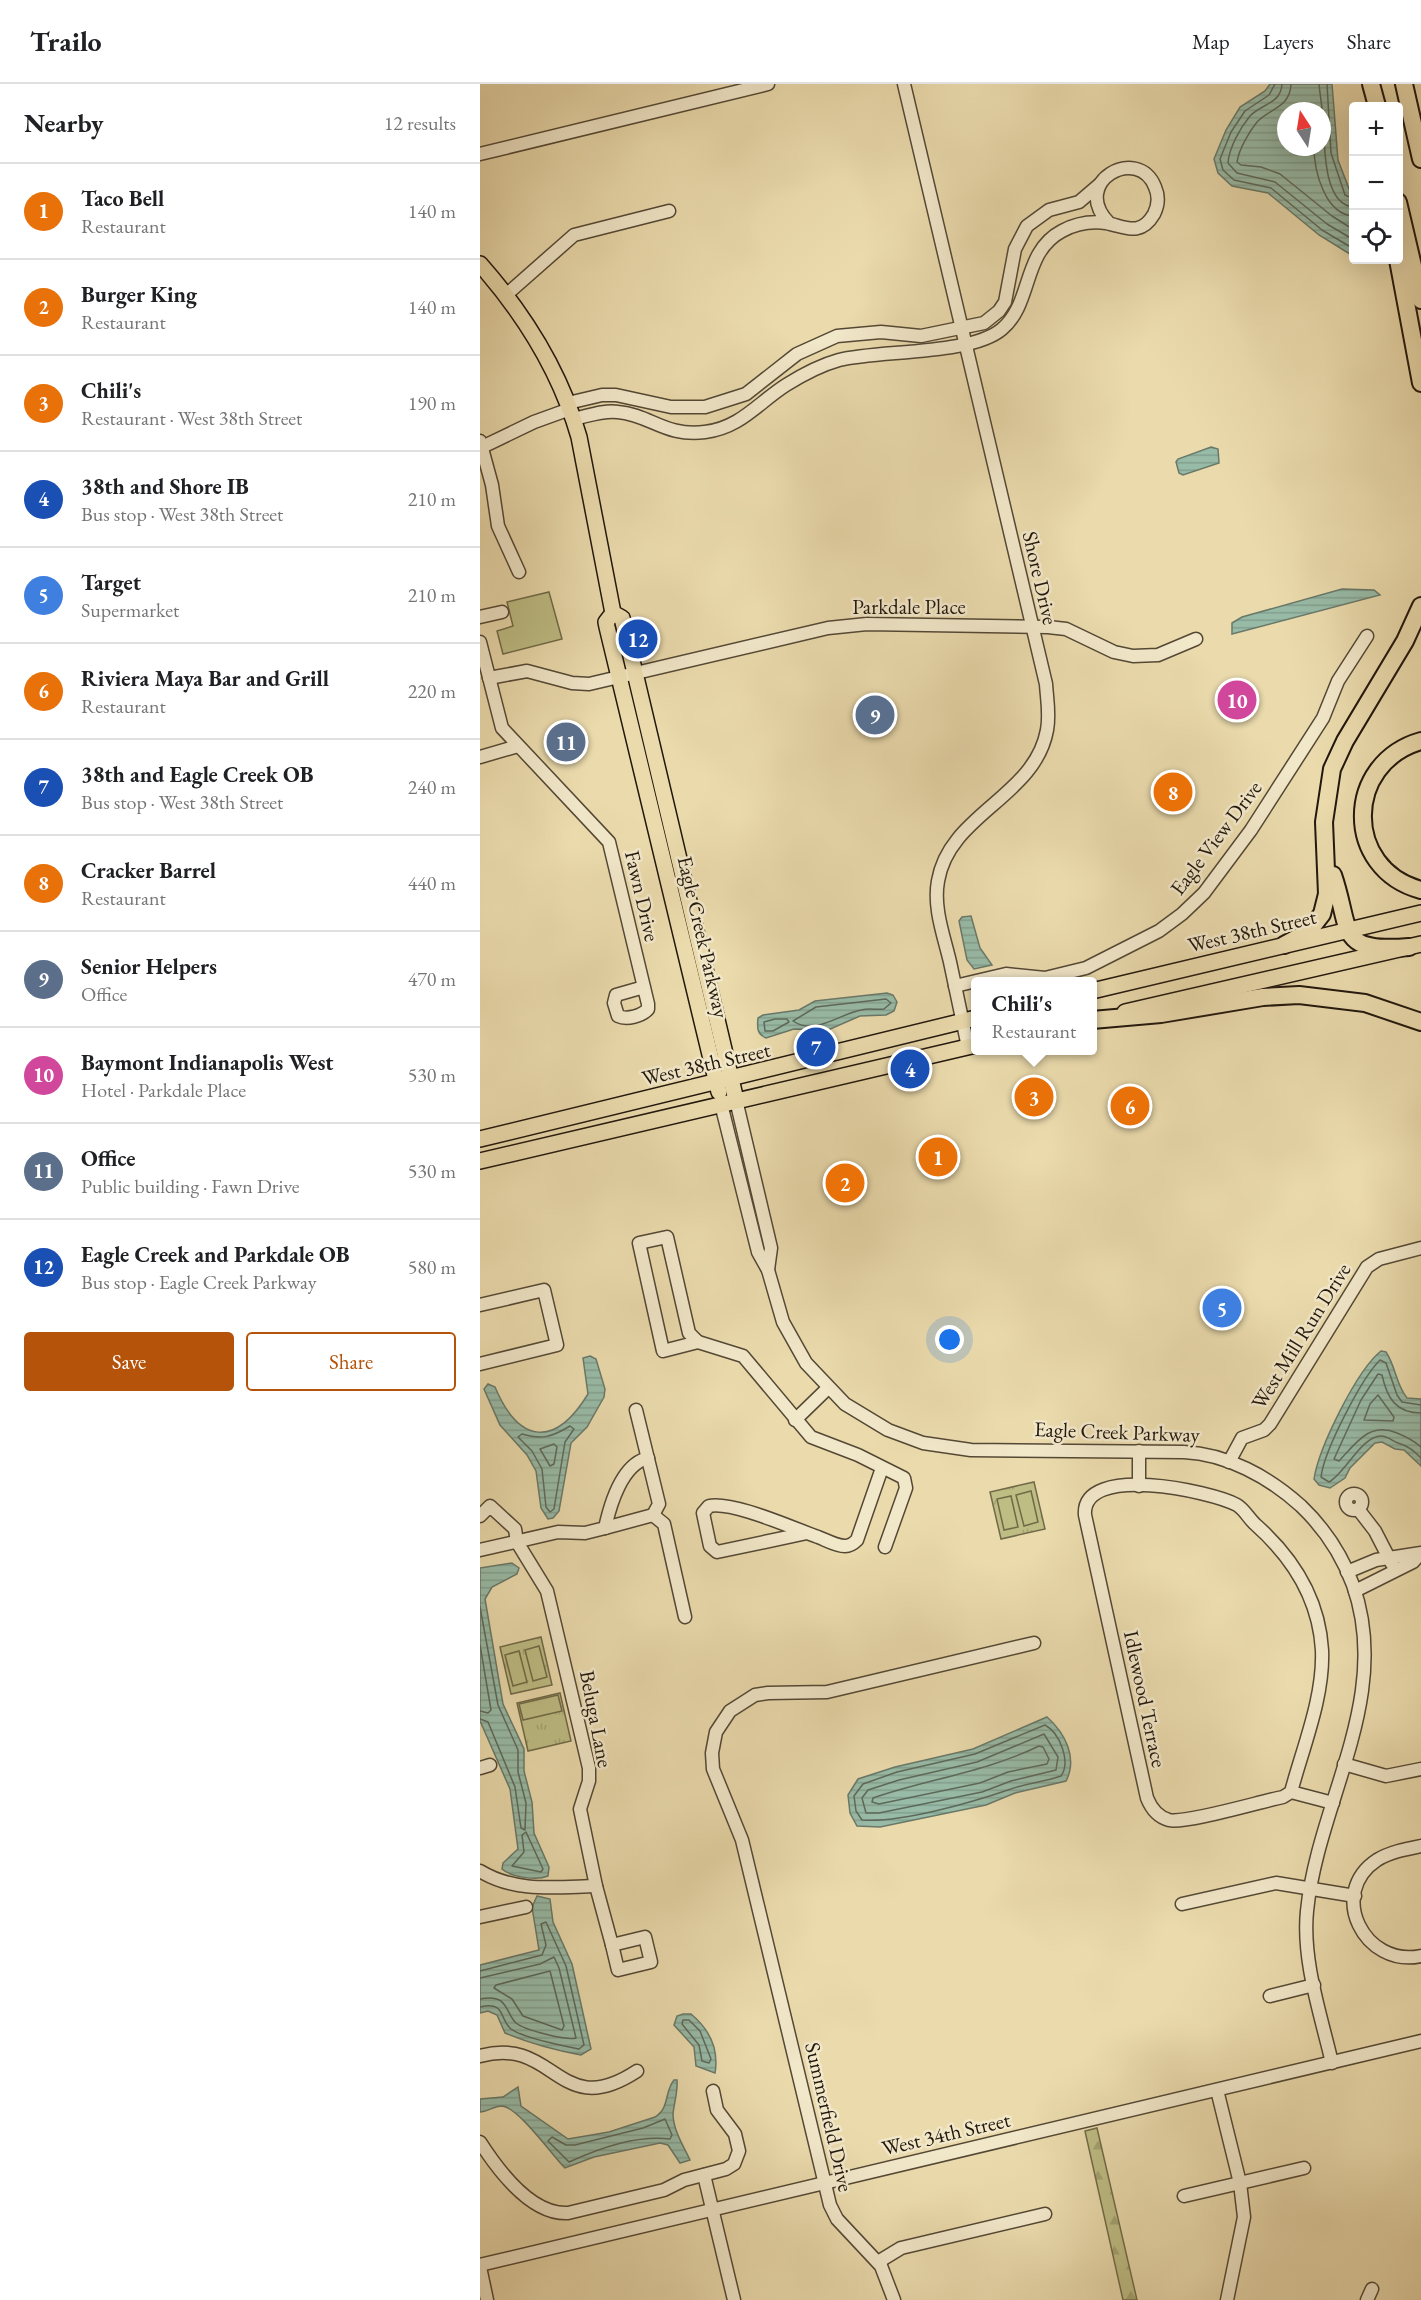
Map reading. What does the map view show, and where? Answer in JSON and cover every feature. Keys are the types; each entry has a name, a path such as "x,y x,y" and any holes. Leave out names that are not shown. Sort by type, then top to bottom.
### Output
{"highway":[{"path":"1371,84 1371,102"},
{"path":"1371,84 1376,102"},
{"path":"1404,84 1421,159"},
{"path":"1400,210 1421,300"},
{"path":"1399,264 1421,383"},
{"path":"1284,945 1308,932 1322,914 1327,894 1324,822 1332,769 1345,741 1405,641 1421,606"},
{"path":"1421,741 1394,754 1378,770 1367,789 1362,819 1367,841 1377,861 1400,881 1421,890"},
{"path":"1325,851 1347,930 1353,939 1364,946 1387,949 1415,946"},
{"path":"1097,1020 1161,1014 1251,998 1299,995 1365,1003 1421,1022"}],"main road":[{"name":"Eagle Creek Parkway","path":"480,264 507,295 544,352 571,410 613,613 622,618 732,1079 728,1102"},
{"name":"Eagle Creek Parkway","path":"613,613 606,622 717,1083 728,1102"},
{"name":"West 38th Street","path":"1097,990 1421,913"},
{"path":"1097,1019 1415,946"},
{"name":"West 38th Street","path":"480,1140 969,1020"},
{"name":"West 38th Street","path":"480,1161 971,1046"}],"street":[{"path":"480,154 768,84"},
{"name":"Shore Drive","path":"904,84 1048,702 1048,728 1044,744 1035,763 1022,780 958,838 947,854 940,874 938,910 955,986 969,1020 971,1037"},
{"path":"519,572 498,526 492,485 481,446 602,395 616,395 659,406 701,408 746,394 797,354 818,342 837,336 881,332 921,336 984,323 1001,309 1006,298 1014,249 1027,226 1049,210 1079,201 1115,170 1132,168 1148,176 1157,194 1154,212 1143,225 1125,229 1109,223 1073,226 1050,239 1033,262 1009,323 992,336 920,352 866,354 833,362 785,385 740,421 715,430 694,433 671,430 619,412 571,410"},
{"path":"1100,184 1097,206 1109,223"},
{"path":"507,295 574,235 669,212"},
{"path":"480,618 502,612"},
{"name":"Parkdale Place","path":"489,678 523,671 577,684 619,677 845,625 1066,629 1114,652 1133,656 1158,655 1196,639"},
{"name":"Eagle View Drive","path":"1050,977 1086,968 1159,931 1182,914 1204,893 1251,830 1323,718 1338,681 1367,636"},
{"name":"Fawn Drive","path":"480,642 500,723 518,746 609,842 644,987"},
{"path":"480,757 518,746"},
{"name":"Eagle View Drive","path":"993,977 1006,974 1036,977"},
{"name":"Eagle View Drive","path":"955,986 971,982"},
{"name":"Eagle Creek Parkway","path":"728,1102 758,1252 768,1270 783,1322 806,1363 828,1388 855,1412 903,1437 939,1446 971,1450 1197,1453 1229,1462 1266,1480 1303,1509 1333,1545 1355,1591 1364,1626 1366,1667 1362,1700 1310,1888 1306,1941 1332,2063"},
{"path":"698,1342 663,1351 639,1243 667,1237 689,1333 698,1342 743,1356 795,1420 816,1440 852,1452 901,1475 906,1486 885,1547"},
{"name":"West Mill Run Drive","path":"1229,1462 1242,1438 1264,1430 1270,1424 1367,1266 1379,1258 1421,1248"},
{"path":"480,1305 544,1290 557,1346 480,1364"},
{"path":"795,1420 828,1388"},
{"path":"480,1550 558,1532 585,1533 653,1515 659,1504 636,1410"},
{"path":"1139,1451 1139,1486 1194,1490 1241,1507 1275,1542 1298,1572 1314,1607 1321,1641 1320,1685 1291,1792 1333,1803"},
{"path":"605,1528 611,1507 628,1470 641,1460 648,1458"},
{"path":"807,1533 723,1552 714,1550 710,1546 703,1517 704,1509 720,1504 849,1546 856,1542 882,1468"},
{"name":"Idlewood Terrace","path":"1139,1486 1102,1489 1089,1498 1084,1511 1150,1805 1160,1816 1179,1821 1283,1797 1291,1792"},
{"name":"Beluga Lane","path":"480,1516 490,1506 515,1529 517,1542 547,1591 589,1772 580,1809 596,1886 612,1945"},
{"path":"1358,1509 1375,1531 1395,1570"},
{"path":"653,1515 664,1524 685,1617"},
{"path":"1347,1572 1388,1558 1420,1553"},
{"path":"1355,1591 1413,1562 1420,1553"},
{"name":"Summerfield Drive","path":"894,2300 878,2262 833,2213 739,1831 712,1765 712,1749 716,1732 730,1711 755,1695 826,1692 1034,1643"},
{"path":"1344,1765 1386,1776 1421,1769"},
{"path":"1421,1846 1395,1852 1376,1861 1364,1873 1354,1896 1357,1921 1370,1942 1391,1955 1421,1956"},
{"path":"480,1871 494,1880 518,1886 596,1886"},
{"path":"1182,1904 1270,1884 1354,1896"},
{"path":"480,1905 485,1915 526,1907"},
{"path":"1270,1996 1314,1985"},
{"name":"West 34th Street","path":"480,2266 1421,2041"},
{"path":"480,2056 508,2052 532,2058 561,2079 584,2088 617,2084 637,2071"},
{"path":"1217,2090 1239,2183 1244,2229 1227,2300"},
{"path":"480,2142 520,2191 543,2208 561,2214 664,2190 684,2180 726,2169 734,2164 738,2155 735,2134 717,2110 713,2091"},
{"path":"1184,2196 1304,2168"},
{"path":"704,2175 734,2300"},
{"path":"878,2262 901,2248 1045,2214"},
{"path":"480,2266 487,2300"}],"green space":[{"path":"549,592 562,639 503,654 497,631 513,626 507,602"},
{"path":"1034,1482 1045,1529 1001,1539 990,1492"},
{"path":"1031,1491 1038,1522 1024,1526 1016,1495"},
{"path":"1011,1496 1018,1527 1004,1530 997,1499"},
{"path":"541,1637 552,1685 511,1694 500,1647"},
{"path":"539,1646 547,1677 533,1681 525,1650"},
{"path":"519,1651 527,1682 513,1686 505,1655"},
{"path":"560,1693 571,1741 528,1751 517,1703"},
{"path":"558,1695 562,1711 523,1720 519,1704"},
{"path":"1097,2128 1137,2300 1123,2300 1085,2131"}],"water":[{"path":"1270,84 1332,84 1338,160 1349,189 1349,254 1319,235 1268,193 1232,186 1218,173 1214,159 1226,130 1240,107 1265,91"},
{"path":"1211,447 1218,449 1219,463 1183,475 1179,473 1176,462 1178,459"},
{"path":"1342,589 1374,590 1380,595 1232,634 1232,623 1242,617"},
{"path":"971,916 980,948 992,965 974,969 967,960 959,921 962,917"},
{"path":"887,993 893,995 897,1002 894,1011 886,1015 860,1016 828,1030 794,1029 766,1038 758,1030 758,1018 763,1015 799,1010 815,1001"},
{"path":"1381,1351 1386,1352 1407,1398 1421,1399 1421,1466 1404,1450 1395,1449 1382,1442 1375,1443 1350,1468 1345,1478 1330,1488 1319,1485 1314,1479 1317,1465 1331,1429 1361,1375"},
{"path":"590,1356 596,1359 605,1389 604,1397 587,1427 571,1443 559,1511 553,1518 548,1519 541,1508 536,1471 527,1455 500,1425 484,1389 488,1384 495,1387 515,1420 526,1429 538,1432 550,1431 563,1424 576,1412 588,1394 583,1358"},
{"path":"512,1563 519,1568 517,1574 492,1587 485,1599 503,1704 524,1749 524,1771 532,1802 534,1833 549,1867 548,1876 537,1878 517,1876 502,1869 503,1863 518,1849 510,1789 480,1721 480,1568"},
{"path":"1047,1717 1068,1746 1071,1764 1066,1781 1015,1793 986,1805 880,1827 857,1826 850,1813 848,1795 858,1779 895,1767 973,1749"},
{"path":"537,1896 550,1899 553,1922 572,1964 591,2049 581,2055 543,2046 505,2033 497,2015 488,2011 480,2013 480,1965 539,1950 532,1907"},
{"path":"691,2014 708,2033 714,2048 715,2073 696,2066 694,2047 674,2025 677,2016"},
{"path":"674,2080 677,2080 677,2084 673,2120 690,2160 680,2163 668,2145 660,2143 594,2157 565,2168 526,2123 509,2108 499,2106 480,2112 480,2099 503,2097 518,2087 521,2106 568,2139 609,2132 655,2117 663,2109"}],"place":[{"name":"Eagle Creek and Parkdale OB","path":"638,639"},
{"name":"Baymont Indianapolis West","path":"1237,700"},
{"name":"Senior Helpers","path":"875,715"},
{"name":"Office","path":"566,742"},
{"name":"Cracker Barrel","path":"1173,792"},
{"name":"38th and Eagle Creek OB","path":"816,1047"},
{"name":"38th and Shore IB","path":"910,1069"},
{"name":"Chili's","path":"1034,1097"},
{"name":"Riviera Maya Bar and Grill","path":"1130,1106"},
{"name":"Taco Bell","path":"938,1157"},
{"name":"Burger King","path":"845,1183"},
{"name":"Target","path":"1222,1308"}]}
